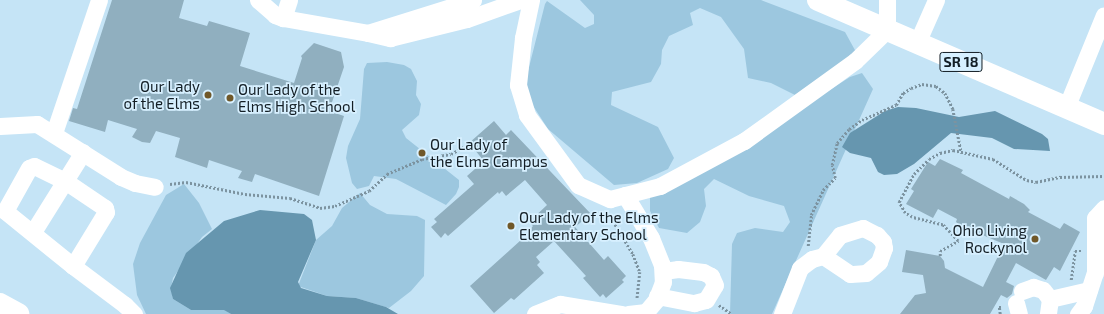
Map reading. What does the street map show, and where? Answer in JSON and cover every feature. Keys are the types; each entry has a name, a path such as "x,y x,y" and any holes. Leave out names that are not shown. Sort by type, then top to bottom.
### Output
{"main road":[{"name":"SR 18","path":"818,0 1104,124"},
{"path":"0,304 18,314"}],"lane":[{"path":"54,133 99,0"},
{"path":"258,0 275,15 283,18 390,38 467,19 520,0"},
{"path":"283,18 289,0"},
{"path":"368,33 474,0"},
{"path":"530,0 523,38 518,85 527,115 578,185 610,199 660,186 744,141 855,60 887,30 887,0"},
{"path":"917,43 936,0"},
{"path":"1066,108 1104,15"},
{"path":"0,126 37,124 54,133 121,177 135,183 155,187"},
{"path":"33,232 83,152"},
{"path":"73,266 106,212 105,208 65,181 34,166 28,168 5,211 33,232 73,266 134,314"},
{"path":"535,314 560,304 628,314 646,312 658,296 663,282 662,271 651,238 625,195"},
{"path":"1078,314 1095,273 1095,218 1104,208"},
{"path":"782,314 800,268 816,259"},
{"path":"658,296 694,303 706,300 714,285 711,276 703,272 678,269 662,271"},
{"path":"1016,304 1038,288 1049,307 1089,290"}],"path":[{"path":"816,259 812,215 824,190 835,178 832,172 834,150 849,129 867,118 896,105 903,93 922,84 936,86 945,93 953,115 961,151"},
{"path":"155,187 186,182 245,194 290,198 320,208 335,206 369,191 387,174 422,159 452,154 463,147"},
{"path":"940,256 940,251 958,241 943,225 912,217 905,212 899,202 914,174 929,159 953,150 961,151 993,159 1032,181 1104,176"},
{"path":"601,195 606,210 633,254 640,272 628,314"},
{"path":"1065,283 1071,282 1075,252 1086,247"},
{"path":"1000,314 999,307 1016,304"}],"shaded area":[{"path":"580,0 761,0 845,32 856,52 795,95 771,83 748,78 744,49 721,17 700,8 690,13 693,25 669,36 662,50 661,64 651,82 612,92 611,105 658,127 674,158 668,169 637,183 614,185 548,129 528,98 525,83 545,4 547,1 585,28 594,24 594,15"},
{"path":"387,62 404,65 411,69 417,81 416,95 421,104 419,115 402,130 406,138 459,180 459,187 456,194 446,205 396,179 374,176 369,186 357,189 352,183 346,158 348,146 360,119 364,69 367,63"},
{"path":"862,73 873,89 772,314 730,314 732,244 737,233 755,228 783,232 790,222 784,206 749,196 714,179 704,189 706,206 700,222 687,233 659,228 650,211 650,197 739,148 850,77"},
{"path":"898,107 916,108 959,117 995,111 1042,134 1048,139 1050,151 1014,149 992,138 951,133 914,164 897,174 884,175 878,172 871,158 850,153 842,147 850,133 885,111"},
{"path":"184,184 199,203 212,229 202,237 173,278 171,288 173,299 191,310 225,310 231,314 146,314 137,295 133,264 140,243 166,195"},
{"path":"360,193 370,205 387,214 417,216 425,220 424,276 411,291 389,308 356,298 327,296 298,286 316,240 332,226 342,208"},
{"path":"260,210 304,214 312,220 316,240 298,282 301,288 327,296 356,298 386,307 398,314 231,314 224,310 191,310 173,299 170,288 186,253 224,221"}],"building":[{"name":"Our Lady of the Elms","path":"112,0 184,0 179,18 207,26 209,21 250,33 240,66 294,83 302,58 301,56 314,43 341,52 344,67 329,111 344,116 319,196 255,174 252,182 238,178 242,171 209,160 207,168 175,157 180,138 156,131 150,143 142,142 132,137 137,129 108,120 105,132 69,121 73,108 77,109"},
{"path":"494,121 506,135 511,130 591,214 575,227 604,260 608,256 626,276 622,280 624,282 606,298 603,294 600,297 583,278 586,276 554,241 536,257 540,262 537,265 544,273 514,300 511,298 494,313 470,286 531,231 530,229 533,226 529,222 547,205 525,180 506,196 502,191 499,194 498,192 448,236 445,233 441,238 431,227 437,222 434,219 474,184 467,176 484,161 469,143"},
{"name":"Ohio Living Rockynol","path":"940,159 963,170 961,173 1009,199 1010,196 1024,204 1030,210 1028,212 1060,229 1064,223 1080,232 1060,271 1054,267 1046,280 1016,263 1006,282 1014,286 1012,294 1007,298 1001,295 990,314 900,314 915,295 926,293 923,275 902,272 906,250 940,256 944,261 945,268 983,287 1004,244 961,226 956,222 957,219 938,209 933,218 906,204 914,191 911,189 928,162 935,166"}],"place":[{"name":"Our Lady of the Elms","path":"208,95"},
{"name":"Our Lady of the Elms High School","path":"230,98"},
{"name":"Our Lady of the Elms Campus","path":"422,153"},
{"name":"Our Lady of the Elms Elementary School","path":"511,226"},
{"name":"Ohio Living Rockynol","path":"1035,239"}]}
